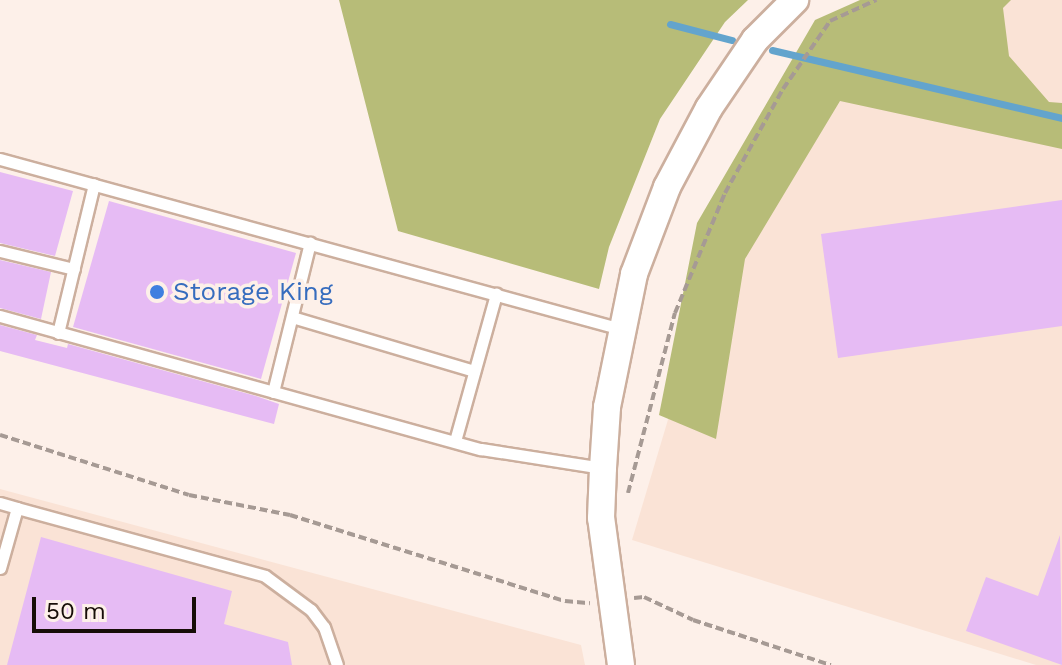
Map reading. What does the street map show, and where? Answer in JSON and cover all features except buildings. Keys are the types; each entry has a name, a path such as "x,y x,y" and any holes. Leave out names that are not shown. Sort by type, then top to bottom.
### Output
{"street":[{"path":"621,665 623,600 601,518 603,468 622,329 634,274 678,164 730,75 795,0"}],"lane":[{"path":"0,159 622,329"},
{"path":"58,333 94,184"},
{"path":"273,392 310,243"},
{"path":"0,251 74,269"},
{"path":"455,441 496,294"},
{"path":"0,316 455,441 603,468"},
{"path":"292,317 474,371"},
{"path":"0,503 265,576 311,610 324,627 337,665"},
{"path":"0,568 17,508"}],"path":[{"path":"626,505 675,313 725,193 783,89 830,21 876,0"},
{"path":"0,435 189,495 290,515 565,601 623,600 831,665"},
{"path":"623,600 633,583"},
{"path":"623,600 637,611"}],"shaded area":[{"path":"958,0 1062,0 1062,665 1036,665 632,540 734,199 816,76"},
{"path":"0,489 581,645 585,665 0,665"}],"green space":[{"path":"339,0 748,0 725,22 660,119 609,247 599,289 398,231"},
{"path":"860,0 1011,0 1003,8 1009,56 1049,102 1062,103 1062,149 840,101 745,259 716,439 659,415 697,223 815,20"}],"waterway":[{"path":"670,24 732,40"},
{"path":"772,50 1062,118"}],"place":[{"name":"Storage King","path":"157,292"}]}
